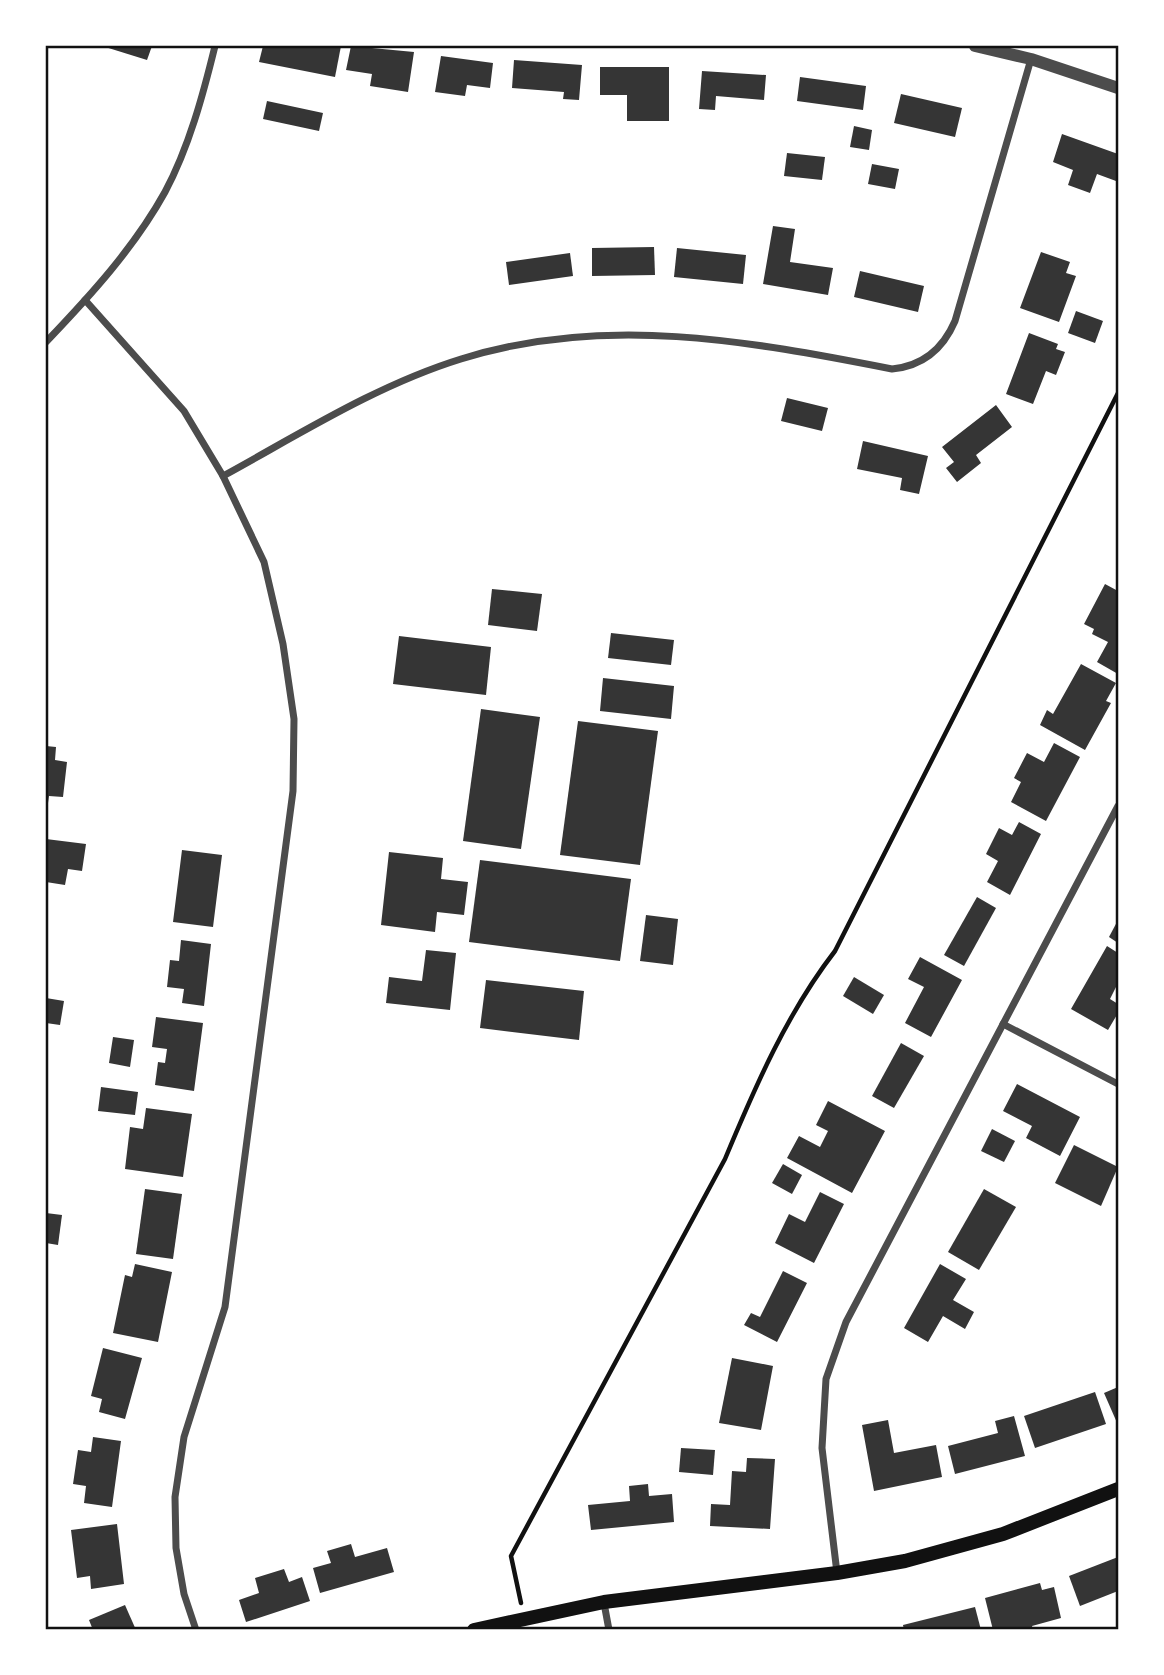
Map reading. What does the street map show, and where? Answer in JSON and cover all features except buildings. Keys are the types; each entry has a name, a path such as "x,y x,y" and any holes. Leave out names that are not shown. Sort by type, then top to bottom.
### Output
{"main road":[{"path":"474,1629 604,1602 837,1573 905,1561 1003,1534 1118,1489"}],"street":[{"path":"46,342 107,277 164,192 188,138 215,46"},
{"path":"975,46 1031,58 1118,88"},
{"path":"223,476 355,404 439,366 525,344 618,334 686,335 785,348 892,369 909,368 924,361 948,336 955,321 1031,58"},
{"path":"85,300 184,411 223,476 264,562 283,644 294,719 293,791 225,1307 184,1437 174,1497 176,1548 184,1594 196,1629"},
{"path":"837,1573 822,1448 826,1379 846,1322 1118,806"},
{"path":"1003,1024 1118,1084"},
{"path":"604,1602 609,1629"}],"path":[{"path":"524,1617 511,1556 725,1159 751,1096 811,982 835,951 1118,394"}]}
